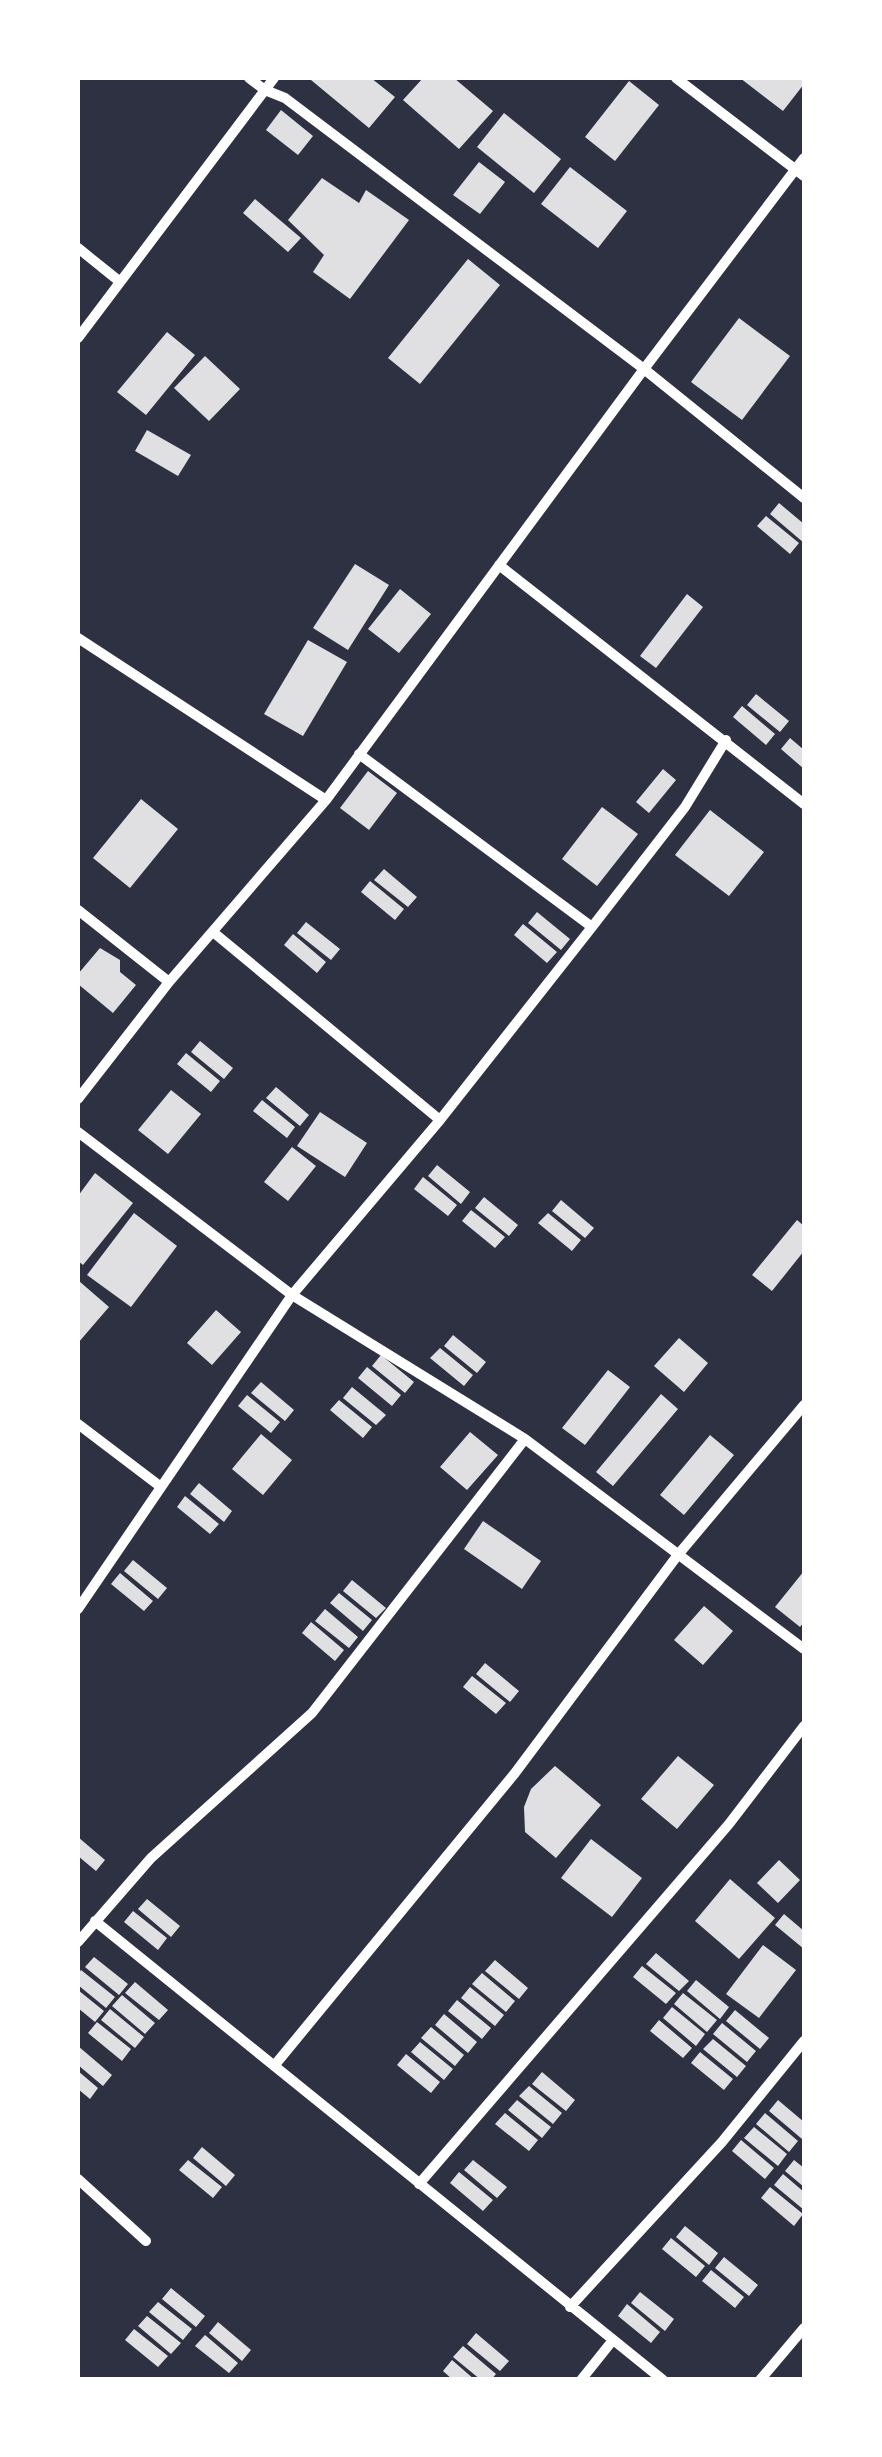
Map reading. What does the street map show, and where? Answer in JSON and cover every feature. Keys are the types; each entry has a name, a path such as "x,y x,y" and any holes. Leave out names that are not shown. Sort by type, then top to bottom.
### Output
{"street":[{"path":"250,78 285,98 644,369 804,498"},
{"path":"78,338 274,78"},
{"path":"676,78 800,173"},
{"path":"78,1099 170,982 326,800 644,369 800,173 804,158"},
{"path":"78,248 119,281"},
{"path":"498,566 804,804"},
{"path":"78,638 326,800"},
{"path":"78,1610 292,1294 440,1120 592,927 685,807 726,740"},
{"path":"359,754 592,927"},
{"path":"78,910 170,982"},
{"path":"213,932 440,1120"},
{"path":"78,1132 292,1294 525,1439 804,1649"},
{"path":"274,2066 516,1772 677,1556 804,1405"},
{"path":"78,1424 161,1487"},
{"path":"78,1942 151,1858 312,1713 525,1439"},
{"path":"418,2184 729,1824 804,1726"},
{"path":"95,1921 663,2380"},
{"path":"570,2307 722,2142 804,2041"},
{"path":"78,2179 146,2241"},
{"path":"760,2380 804,2328"},
{"path":"580,2380 613,2340"}],"building":[{"path":"371,78 395,97 369,128 311,80"},
{"path":"423,78 454,78 493,111 459,149 403,100"},
{"path":"740,78 804,78 804,84 783,111"},
{"path":"629,81 659,105 615,161 585,137"},
{"path":"281,110 313,136 298,155 266,130"},
{"path":"504,113 561,159 534,193 477,147"},
{"path":"479,162 505,182 480,214 453,195"},
{"path":"570,167 627,211 598,248 541,204"},
{"path":"322,178 359,203 366,190 409,220 350,299 313,272 324,255 288,220"},
{"path":"255,199 301,238 288,252 243,213"},
{"path":"468,259 500,285 420,384 388,358"},
{"path":"739,318 790,356 742,420 691,382"},
{"path":"167,332 195,355 146,415 117,392"},
{"path":"205,356 240,389 209,421 174,388"},
{"path":"147,430 191,455 178,476 135,451"},
{"path":"779,503 804,524 804,543 770,514"},
{"path":"766,516 799,543 790,554 757,526"},
{"path":"355,564 389,585 348,650 313,628"},
{"path":"400,589 431,614 399,653 368,629"},
{"path":"687,594 703,607 656,668 640,656"},
{"path":"308,640 347,662 303,736 264,714"},
{"path":"756,694 789,721 780,732 747,705"},
{"path":"742,706 775,734 766,745 733,717"},
{"path":"790,738 804,750 804,769 781,749"},
{"path":"663,769 676,780 649,813 636,802"},
{"path":"368,771 397,793 369,830 340,808"},
{"path":"141,799 178,829 130,888 93,858"},
{"path":"602,807 638,834 597,886 562,859"},
{"path":"710,810 764,852 729,896 675,855"},
{"path":"384,869 417,897 408,907 374,880"},
{"path":"370,881 404,909 395,920 361,892"},
{"path":"537,912 570,939 561,950 528,923"},
{"path":"306,922 340,949 331,960 297,933"},
{"path":"523,924 557,952 547,963 514,935"},
{"path":"293,934 326,962 317,973 284,945"},
{"path":"100,948 120,960 120,972 136,985 113,1013 78,984 78,974"},
{"path":"200,1041 233,1068 224,1079 191,1052"},
{"path":"186,1053 220,1081 211,1092 177,1064"},
{"path":"276,1087 309,1115 300,1126 266,1098"},
{"path":"171,1090 201,1114 168,1154 138,1130"},
{"path":"262,1100 295,1127 287,1138 253,1111"},
{"path":"320,1112 367,1143 345,1177 297,1146"},
{"path":"292,1147 316,1166 288,1201 264,1182"},
{"path":"437,1165 470,1192 461,1204 428,1176"},
{"path":"95,1173 133,1203 83,1265 78,1261 78,1196"},
{"path":"423,1177 457,1205 448,1216 414,1189"},
{"path":"484,1197 518,1225 509,1236 475,1208"},
{"path":"561,1200 594,1228 585,1238 552,1211"},
{"path":"471,1210 505,1237 495,1248 462,1221"},
{"path":"134,1213 177,1246 131,1307 87,1275"},
{"path":"548,1213 581,1240 572,1251 538,1223"},
{"path":"797,1220 804,1226 804,1251 772,1291 752,1275"},
{"path":"78,1283 109,1307 78,1343"},
{"path":"216,1310 241,1332 212,1365 187,1343"},
{"path":"453,1335 486,1362 477,1373 444,1346"},
{"path":"679,1338 708,1363 684,1392 654,1366"},
{"path":"440,1348 473,1375 464,1386 430,1358"},
{"path":"381,1355 414,1382 405,1393 372,1366"},
{"path":"367,1367 401,1395 392,1406 358,1378"},
{"path":"608,1370 630,1387 585,1445 562,1428"},
{"path":"261,1382 294,1410 285,1421 251,1393"},
{"path":"352,1387 386,1415 376,1425 343,1398"},
{"path":"661,1394 678,1409 613,1486 596,1472"},
{"path":"247,1395 280,1422 271,1433 238,1406"},
{"path":"339,1400 372,1427 363,1438 330,1410"},
{"path":"470,1432 498,1455 467,1490 440,1467"},
{"path":"261,1434 292,1460 263,1495 232,1469"},
{"path":"710,1435 734,1455 684,1515 660,1495"},
{"path":"199,1483 232,1511 224,1522 190,1494"},
{"path":"185,1496 219,1524 210,1534 177,1507"},
{"path":"483,1521 541,1561 522,1589 464,1549"},
{"path":"133,1560 167,1588 158,1599 124,1571"},
{"path":"804,1571 804,1622 800,1627 775,1607"},
{"path":"120,1573 153,1601 144,1611 111,1584"},
{"path":"352,1580 386,1608 376,1618 343,1591"},
{"path":"339,1593 372,1620 363,1631 330,1603"},
{"path":"704,1606 733,1631 703,1665 674,1640"},
{"path":"325,1609 358,1637 349,1648 315,1621"},
{"path":"311,1622 344,1650 335,1661 302,1633"},
{"path":"485,1663 519,1691 510,1702 476,1674"},
{"path":"472,1676 506,1703 496,1714 463,1687"},
{"path":"678,1756 714,1785 677,1829 641,1799"},
{"path":"555,1766 601,1805 556,1858 525,1832 524,1807 531,1789"},
{"path":"78,1837 105,1860 96,1871 78,1856"},
{"path":"591,1839 642,1878 612,1917 561,1878"},
{"path":"779,1860 800,1880 778,1903 757,1883"},
{"path":"730,1879 775,1918 739,1959 695,1921"},
{"path":"147,1899 180,1926 171,1937 138,1909"},
{"path":"133,1911 167,1938 158,1950 124,1922"},
{"path":"784,1914 804,1931 804,1949 775,1925"},
{"path":"763,1945 796,1970 759,2018 726,1994"},
{"path":"656,1953 689,1981 679,1991 646,1964"},
{"path":"94,1957 128,1984 119,1995 85,1967"},
{"path":"495,1960 528,1988 519,1999 485,1971"},
{"path":"642,1966 676,1993 666,2004 633,1977"},
{"path":"81,1970 115,1997 106,2008 78,1985"},
{"path":"482,1973 515,2001 506,2012 472,1984"},
{"path":"696,1980 729,2007 720,2019 687,1991"},
{"path":"135,1982 168,2010 159,2020 125,1993"},
{"path":"470,1987 504,2015 495,2026 461,1998"},
{"path":"78,1990 104,2011 95,2022 78,2008"},
{"path":"683,1993 717,2020 707,2032 674,2004"},
{"path":"122,1995 155,2023 145,2034 112,2006"},
{"path":"457,2000 491,2028 482,2039 448,2011"},
{"path":"672,2007 705,2034 696,2046 663,2018"},
{"path":"110,2009 144,2037 135,2048 101,2020"},
{"path":"735,2010 769,2038 760,2049 726,2021"},
{"path":"444,2014 477,2042 468,2053 435,2025"},
{"path":"659,2020 692,2048 683,2058 650,2031"},
{"path":"97,2022 131,2049 122,2061 88,2033"},
{"path":"722,2023 756,2051 747,2062 713,2034"},
{"path":"431,2027 464,2055 455,2066 421,2038"},
{"path":"713,2039 746,2066 737,2077 703,2049"},
{"path":"420,2042 453,2069 444,2080 411,2052"},
{"path":"78,2046 112,2075 103,2086 78,2065"},
{"path":"700,2052 733,2079 724,2090 691,2063"},
{"path":"406,2054 440,2082 431,2093 397,2065"},
{"path":"78,2071 98,2088 90,2099 78,2089"},
{"path":"542,2072 575,2100 566,2111 532,2084"},
{"path":"529,2086 562,2113 553,2124 519,2096"},
{"path":"517,2100 551,2127 542,2138 508,2110"},
{"path":"778,2100 804,2122 802,2139 769,2111"},
{"path":"505,2113 538,2140 529,2151 495,2124"},
{"path":"765,2113 798,2141 789,2152 756,2124"},
{"path":"754,2127 787,2154 778,2166 744,2138"},
{"path":"741,2140 774,2168 765,2179 732,2151"},
{"path":"202,2147 235,2175 226,2186 193,2158"},
{"path":"188,2160 222,2187 213,2198 179,2170"},
{"path":"473,2160 507,2187 497,2198 464,2170"},
{"path":"794,2160 804,2168 804,2187 785,2171"},
{"path":"459,2172 493,2200 483,2211 450,2183"},
{"path":"783,2174 804,2192 804,2210 774,2185"},
{"path":"770,2187 803,2214 794,2226 761,2198"},
{"path":"685,2226 718,2253 709,2265 676,2237"},
{"path":"671,2238 705,2266 696,2277 662,2249"},
{"path":"724,2257 758,2285 749,2296 715,2268"},
{"path":"711,2270 744,2297 735,2308 702,2281"},
{"path":"171,2288 205,2316 196,2327 162,2299"},
{"path":"640,2292 674,2319 665,2331 631,2303"},
{"path":"158,2302 192,2329 183,2340 149,2312"},
{"path":"627,2304 660,2332 651,2343 618,2316"},
{"path":"147,2316 181,2343 171,2354 138,2326"},
{"path":"218,2322 251,2350 242,2361 209,2333"},
{"path":"134,2329 168,2356 158,2367 125,2340"},
{"path":"476,2333 509,2361 500,2371 467,2344"},
{"path":"205,2335 238,2363 229,2373 195,2346"},
{"path":"463,2346 496,2374 491,2380 481,2380 453,2357"},
{"path":"452,2360 475,2380 453,2380 443,2371"}]}
